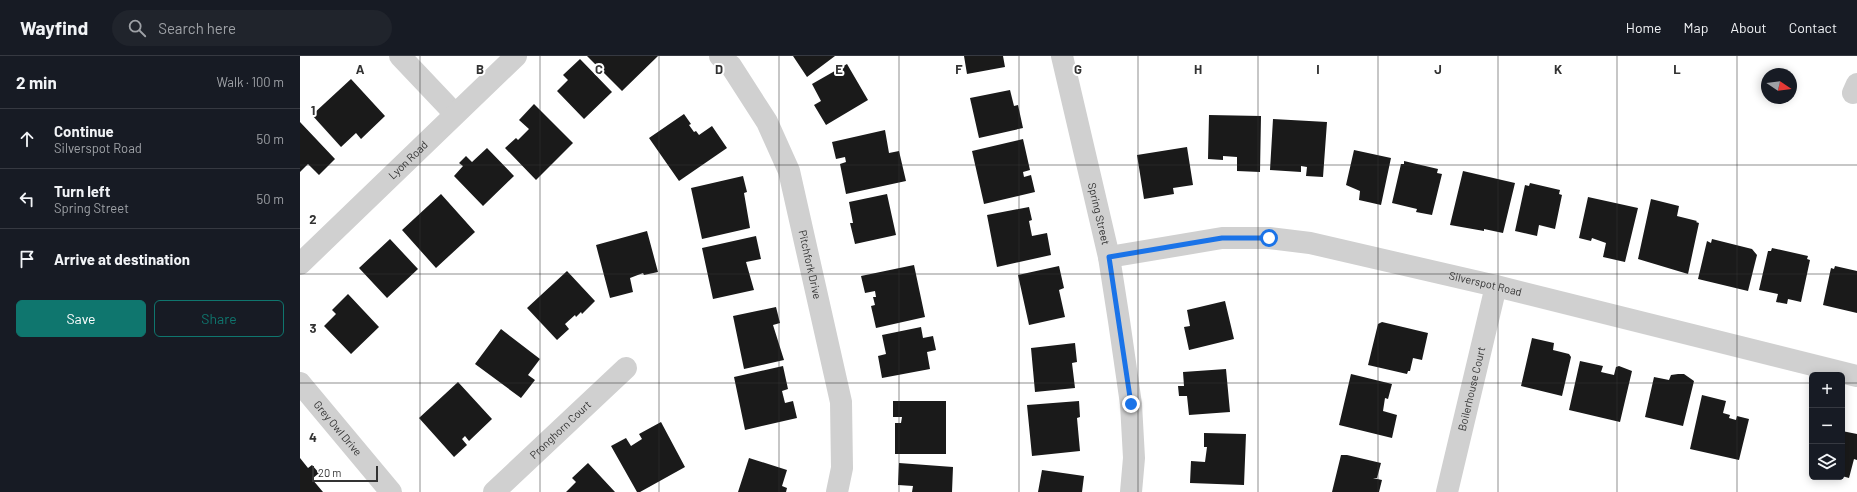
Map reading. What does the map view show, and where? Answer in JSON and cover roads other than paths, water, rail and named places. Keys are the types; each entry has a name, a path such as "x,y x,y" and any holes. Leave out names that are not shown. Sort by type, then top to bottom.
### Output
{"street":[{"path":"400,56 455,114"},
{"name":"Lyon Road","path":"300,264 516,56"},
{"name":"Pitchfork Drive","path":"720,56 731,66 767,122 790,171 841,402 842,468 837,492"},
{"name":"Spring Street","path":"1062,56 1109,257 1131,404 1134,458 1131,492"},
{"name":"Silverspot Road","path":"1109,257 1222,238 1269,238 1310,243 1496,286 1857,376"},
{"name":"Boilerhouse Court","path":"1447,492 1496,286"},
{"name":"Pronghorn Court","path":"494,492 626,368"},
{"name":"Grey Owl Drive","path":"300,383 391,492"}]}
